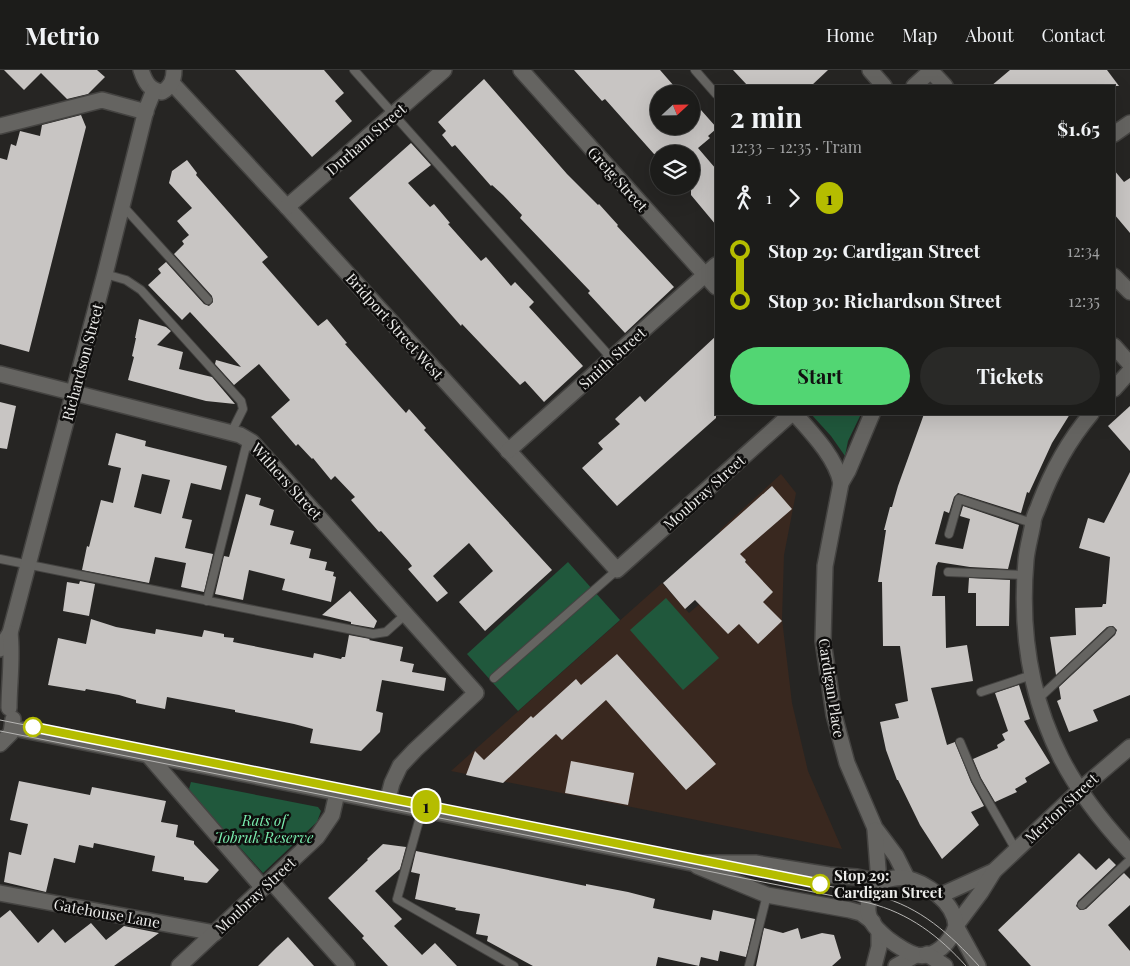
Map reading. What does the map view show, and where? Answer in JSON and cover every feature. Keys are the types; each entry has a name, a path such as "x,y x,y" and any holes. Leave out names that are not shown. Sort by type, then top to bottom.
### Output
{"street":[{"path":"141,70 145,81 154,90 162,92 168,88 173,76"},
{"name":"Durham Street","path":"287,207 444,70"},
{"name":"Greig Street","path":"521,70 711,270 715,284"},
{"path":"870,70 883,85"},
{"path":"915,85 931,70 944,85"},
{"name":"Bridport Street West","path":"173,76 287,207 617,570"},
{"name":"Richardson Street","path":"0,649 10,633 74,394 146,112 154,90"},
{"path":"0,126 102,100 146,112"},
{"path":"1115,133 1130,123"},
{"name":"Smith Street","path":"508,451 711,270"},
{"path":"1115,277 1130,292"},
{"path":"1115,347 1130,364"},
{"path":"1115,388 1130,371"},
{"name":"Withers Street","path":"0,374 248,438 476,693 400,766 392,782 387,802"},
{"name":"Moubray Street","path":"617,570 790,415"},
{"path":"796,415 834,462 841,483"},
{"name":"Cardigan Place","path":"872,415 841,483 825,566 822,622 824,655 838,736 852,778 875,828 896,856 907,878"},
{"path":"1090,415 1078,430 1044,490 1032,523 1026,558 1024,630 1037,700 1062,760 1104,823 1130,852"},
{"name":"Richardson Street","path":"10,633 12,653 9,685 4,704 13,719 13,728"},
{"path":"0,744 8,738 13,728 691,863 755,863 879,882 907,878 939,896 952,912 956,925 978,966"},
{"name":"Merton Street","path":"956,925 994,871 1081,789 1130,747"},
{"path":"148,755 267,885 348,966"},
{"name":"Moubray Street","path":"179,966 315,840 332,816 338,793"},
{"name":"Cardigan Place","path":"875,828 879,882"},
{"path":"691,863 768,895 860,913 901,948 922,954 945,966"},
{"name":"Merton Street","path":"939,896 994,871"},
{"path":"874,966 879,947 876,927 869,916 868,907 872,894 879,882"},
{"name":"Gatehouse Lane","path":"0,893 215,933"},
{"path":"896,966 946,945 952,937 956,925"}],"lane":[{"path":"354,70 612,358"},
{"path":"695,70 715,93"},
{"path":"122,205 208,300"},
{"path":"105,274 126,280 141,290 241,401 243,409 231,433"},
{"path":"207,601 248,438"},
{"path":"949,534 959,499 1032,523"},
{"path":"0,559 375,634 386,632 406,614"},
{"path":"494,678 617,570"},
{"path":"948,572 1025,576"},
{"path":"1037,700 1111,631"},
{"path":"981,692 1032,675"},
{"path":"960,742 976,780 1016,850"},
{"path":"422,810 397,898 514,966"},
{"path":"1082,905 1130,860"},
{"path":"750,966 768,895"}],"shaded area":[{"path":"781,474 796,493 784,555 782,619 792,703 808,771 842,849 451,771 662,583 689,613 710,595 746,561 719,531"}],"green space":[{"path":"812,415 861,415 848,441 845,456 831,436"},
{"path":"568,562 620,620 518,711 467,654"},
{"path":"666,598 719,658 683,690 630,630"},
{"name":"Rats of Tobruk Reserve","path":"191,782 318,807 321,811 317,822 263,873 195,798 189,789"}],"building":[{"path":"4,70 97,70 105,77 88,94 67,99 41,73 24,90"},
{"path":"235,70 324,70 344,93 335,101 352,121 312,157"},
{"path":"574,70 660,70 673,85 650,85 650,135 700,135 701,110 715,126 715,130 708,136 710,138 700,146 650,145 650,150 605,99 602,101"},
{"path":"733,70 828,70 812,85 747,85"},
{"path":"1010,70 1107,70 1119,86 1115,85 992,85"},
{"path":"484,79 567,174 599,204 674,287 625,333 588,293 590,291 520,218 522,215 503,195 491,186 455,145 452,147 442,135 446,131 438,122"},
{"path":"81,115 86,127 29,352 0,344 0,158 7,160 11,144 16,146 20,131 40,136 42,125"},
{"path":"411,143 431,165 408,183 430,207 434,204 450,223 448,224 481,261 486,257 511,286 515,282 534,302 529,307 583,366 544,402 525,381 520,385 462,324 461,326 349,198"},
{"path":"700,150 715,168 715,224 691,195 700,195"},
{"path":"187,160 197,173 196,175 268,257 262,262 318,326 327,319 347,343 345,344 406,413 409,409 426,428 424,430 552,570 485,631 459,602 493,571 469,543 433,576 448,593 437,602 408,569 412,566 409,562 351,500 355,497 335,476 331,480 313,458 298,444 296,446 271,417 290,400 259,364 234,385 215,364 216,360 241,367 190,312 182,320 148,285 161,273 158,269 166,262 204,304 209,306 213,302 212,296 174,254 184,244 182,241 189,235 177,221 192,208 169,183 172,171"},
{"path":"1115,171 1124,182 1130,178 1130,233 1115,215"},
{"path":"139,319 166,327 171,331 157,345 183,352 179,369 212,377 235,404 206,401 128,380 134,357 132,356"},
{"path":"715,337 716,418 617,506 582,468 603,449 598,443 620,424 615,419 640,396 645,402"},
{"path":"0,402 16,406 7,449 0,448"},
{"path":"1130,406 1130,451 1108,426"},
{"path":"924,415 1069,415 1052,443 1029,493 1027,492 1021,513 958,493 954,497 949,513 944,511 935,544 963,549 970,519 960,516 963,506 1019,525 1008,569 970,567 938,562 936,566 932,596 945,596 946,648 967,645 973,681 931,688 947,745 955,742 971,782 984,806 971,812 979,825 942,859 920,825 897,780 886,750 880,722 899,718 895,704 908,701 900,646 883,646 882,582 878,582 886,530 884,530"},
{"path":"116,433 146,441 145,446 227,466 221,490 191,483 182,518 192,520 185,548 213,554 204,592 181,587 186,563 155,557 149,583 82,570 101,500 113,503 121,468 108,465","holes":["142,474 170,480 161,514 134,507"]},
{"path":"1130,472 1130,695 1093,710 1098,721 1069,732 1057,701 1061,699 1059,687 1115,635 1117,630 1113,626 1107,627 1056,675 1050,637 1076,635 1075,608 1102,607 1103,604 1106,604 1110,557 1079,548 1088,518 1104,523"},
{"path":"772,486 792,509 740,554 773,592 763,602 782,621 758,644 739,624 728,634 695,600 685,609 663,583"},
{"path":"246,494 261,498 259,505 274,510 270,525 294,531 290,544 311,549 309,558 327,562 325,570 334,572 333,576 336,577 331,602 282,590 285,579 249,570 243,600 215,594 224,556 229,557"},
{"path":"969,578 1010,580 1009,626 976,626 976,593 968,593"},
{"path":"80,581 95,584 89,616 63,611 67,582 79,584"},
{"path":"350,591 377,621 374,628 351,624 351,622 322,615"},
{"path":"91,619 116,627 155,634 156,629 202,637 204,630 224,634 224,637 234,638 233,642 313,658 314,653 341,659 345,657 349,635 370,639 403,647 400,661 414,664 412,672 446,678 444,691 382,680 376,711 383,713 380,732 361,751 310,743 313,729 235,712 235,710 167,697 165,709 136,703 136,700 119,695 48,685 58,638 86,644"},
{"path":"617,654 716,764 686,790 606,700 562,740 556,734 503,783 466,775 475,751 484,760 531,716 533,718 576,679 581,685"},
{"path":"1019,685 1030,719 1024,721 1050,763 1025,778 1027,782 1015,789 1017,792 995,802 981,778 973,759 998,748 997,745 1005,740 1002,734 1008,731 995,693"},
{"path":"571,761 634,773 628,805 565,793"},
{"path":"19,781 90,795 92,787 166,801 161,822 178,825 176,837 194,841 194,844 219,870 207,883 184,880 184,877 152,871 155,856 94,843 93,848 79,845 75,863 54,858 46,892 4,882 9,852 21,855 28,824 10,820"},
{"path":"383,844 406,847 400,869 375,891 402,919 394,926 422,955 435,943 457,966 388,966 362,938 364,936 328,898"},
{"path":"416,851 586,886 586,884 628,892 655,899 653,908 711,920 713,910 755,919 746,957 720,951 718,961 701,957 699,966 658,957 656,966 533,966 487,941 488,936 476,934 480,914 455,910 456,908 415,899 420,874 411,872"},
{"path":"1079,853 1096,870 1109,858 1116,865 1078,901 1076,906 1080,910 1086,909 1124,873 1130,879 1130,905 1108,925 1130,951 1130,966 1031,966 998,930"},
{"path":"10,910 38,943 53,929 65,943 91,923 106,940 124,926 159,933 114,966 0,966 0,918"},
{"path":"764,928 783,933 798,928 801,939 822,933 834,935 841,958 832,966 756,966"},
{"path":"288,937 314,966 258,966 276,948"}],"tram line":[{"path":"0,720 878,896 907,907 933,923 957,943 979,966"},
{"name":"1","path":"33,727 820,884"},
{"path":"0,731 869,903 884,907 910,919 945,945 966,966"}],"place":[{"name":"Stop 29: Cardigan Street","path":"820,884"}]}
